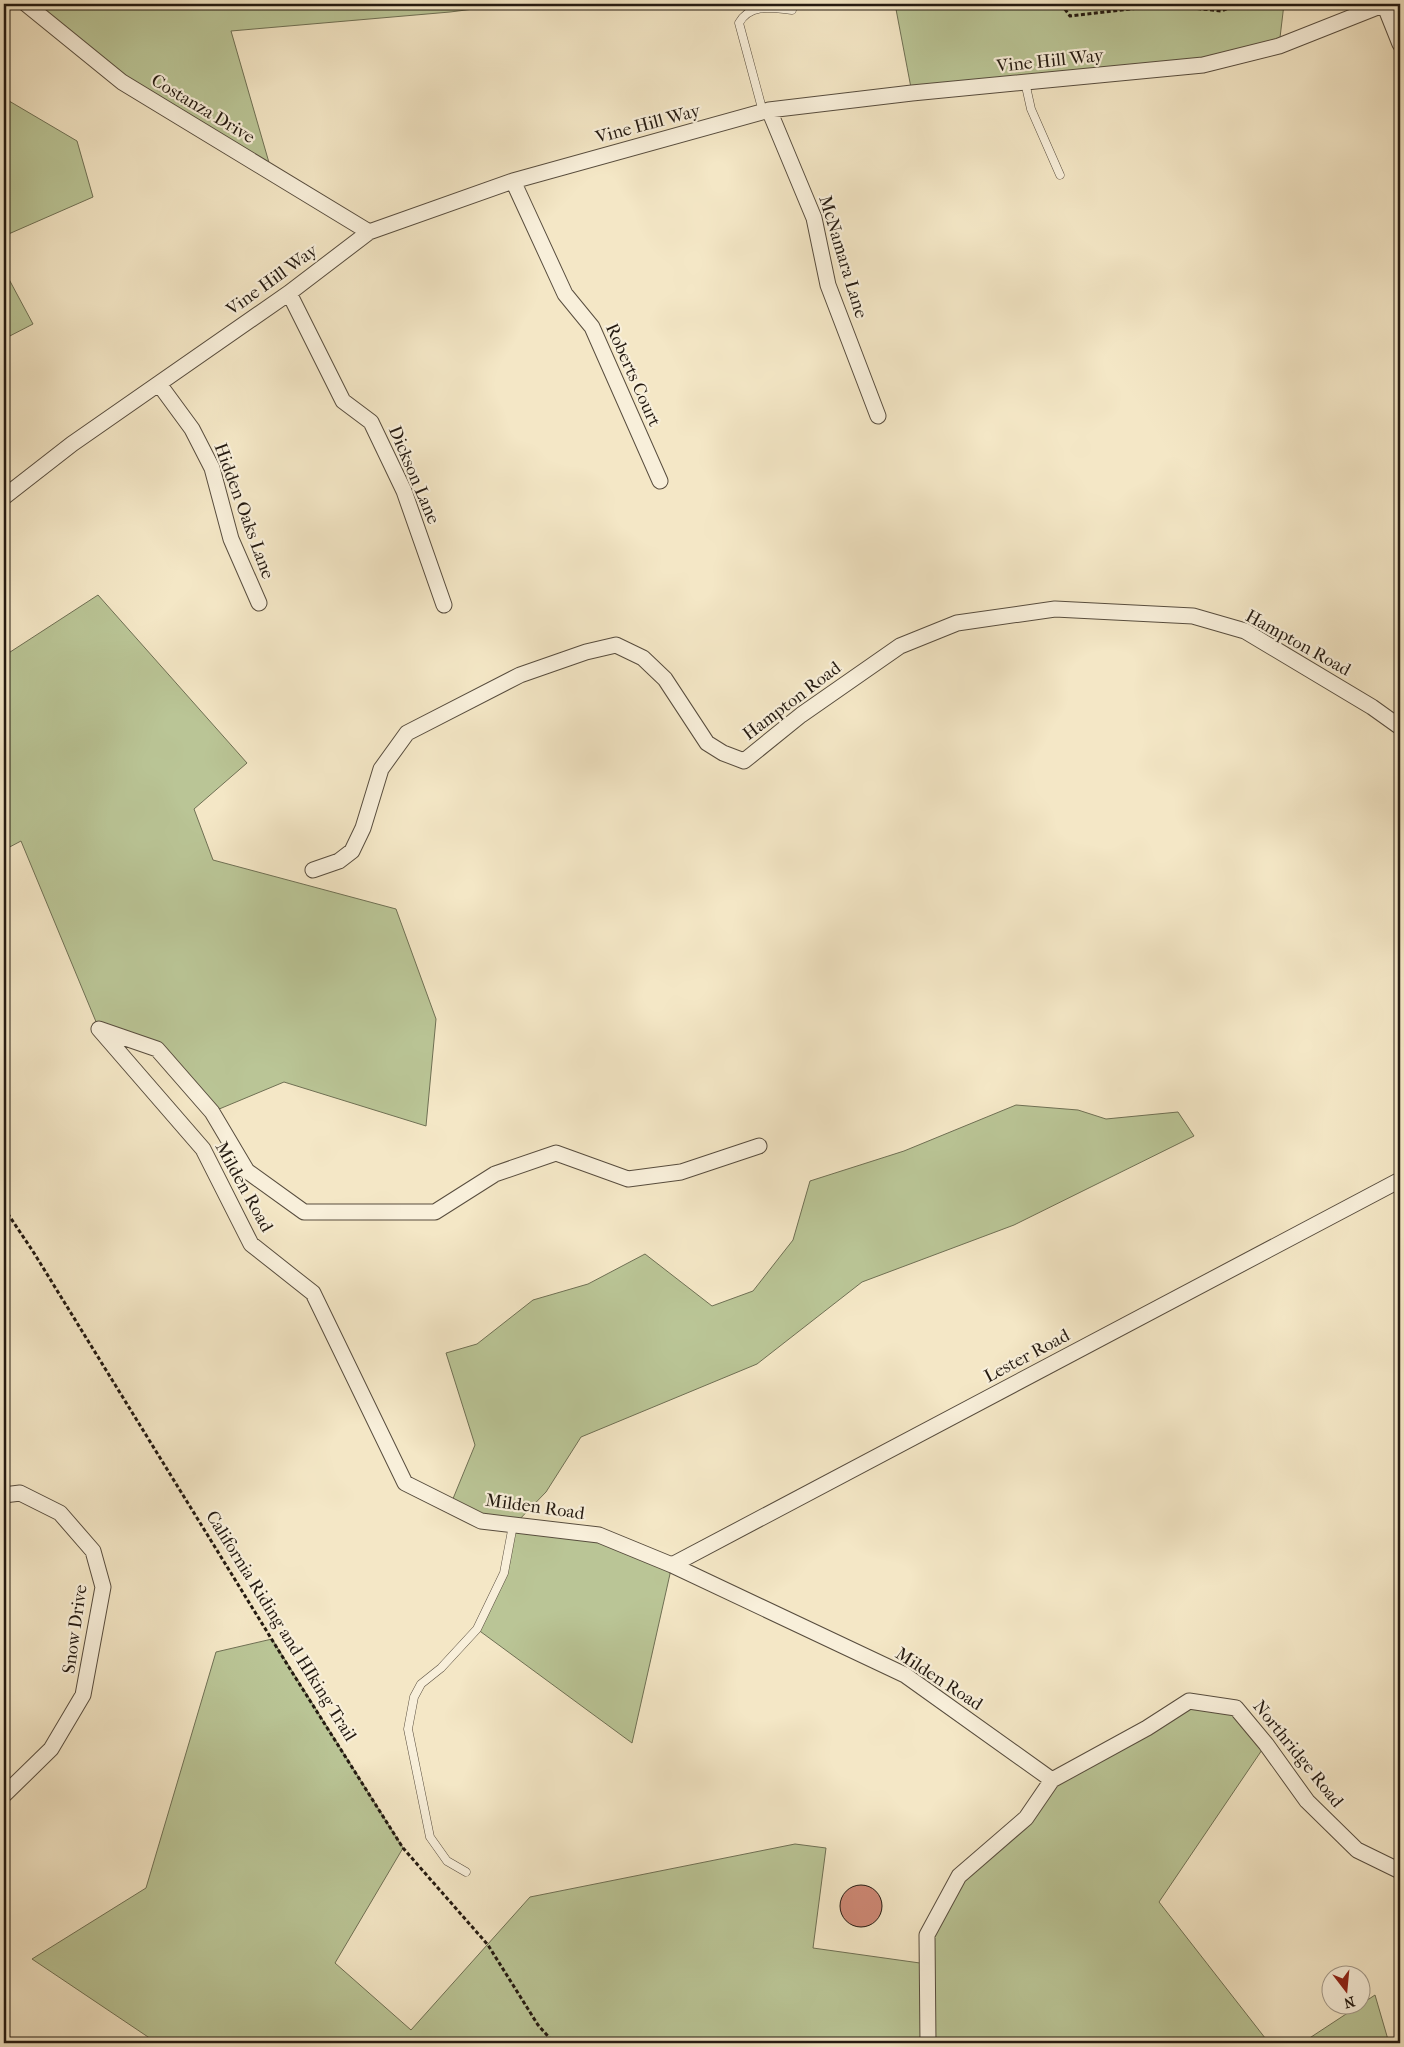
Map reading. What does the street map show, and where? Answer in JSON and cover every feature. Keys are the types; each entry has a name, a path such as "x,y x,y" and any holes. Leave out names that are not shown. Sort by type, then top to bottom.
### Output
{"street":[{"name":"Costanza Drive","path":"26,4 122,82 369,232"},
{"name":"Vine Hill Way","path":"4,497 72,444 289,293 369,232 513,181 766,111 1025,82 1203,65 1280,46 1384,4"},
{"path":"1384,4 1400,44"},
{"name":"McNamara Lane","path":"766,111 814,218 828,284 878,416"},
{"name":"Roberts Court","path":"513,181 565,294 592,327 660,481"},
{"name":"Dickson Lane","path":"289,293 343,401 371,422 404,491 444,605"},
{"name":"Hidden Oaks Lane","path":"159,384 192,429 212,468 231,539 259,603"},
{"name":"Hampton Road","path":"313,870 339,861 352,851 363,828 381,769 407,733 520,675 586,652 616,646 643,658 665,680 707,743 723,753 744,761 801,714 900,646 957,623 1055,609 1193,616 1245,631 1372,707 1400,726"},
{"name":"Milden Road","path":"759,1146 681,1172 628,1179 556,1153 495,1174 436,1212 304,1212 247,1171 212,1112 158,1049 99,1029 203,1149 251,1244 314,1293 405,1483 481,1521 599,1535 672,1565 905,1675 1052,1780"},
{"name":"Lester Road","path":"672,1565 1400,1180"},
{"name":"Snow Drive","path":"4,1495 20,1493 60,1513 93,1551 103,1587 83,1694 51,1749 4,1795"},
{"name":"Northridge Road","path":"1052,1780 1147,1728 1189,1701 1236,1708 1266,1744 1307,1801 1357,1850 1400,1871"},
{"path":"928,2043 927,1936 959,1876 1026,1818 1052,1780"}],"lane":[{"path":"766,111 739,23 744,14 762,7 792,10"},
{"path":"1025,82 1031,109 1060,175"},
{"path":"466,1872 447,1861 430,1837 408,1729 414,1696 421,1684 441,1668 477,1629 504,1573 513,1525"}],"path":[{"path":"180,4 193,6 208,4"},
{"path":"1061,4 1070,16 1164,5 1221,12 1239,4"},
{"name":"California Riding and HIking Trail","path":"4,1208 34,1253 290,1669 403,1848 488,1945 538,2025 554,2043"}],"green space":[{"path":"26,4 513,4 450,12 231,31 272,173 122,82"},
{"path":"895,4 1284,4 1279,46 1203,65 912,93"},
{"path":"4,98 77,141 93,197 4,236"},
{"path":"4,270 33,324 4,339"},
{"path":"98,595 247,763 194,809 213,860 396,909 436,1019 426,1126 284,1082 212,1112 157,1049 99,1029 21,841 4,850 4,656"},
{"path":"1016,1105 1078,1110 1106,1119 1178,1112 1194,1136 1014,1225 862,1282 757,1364 581,1437 546,1492 514,1525 599,1535 672,1565 632,1743 477,1629 504,1573 513,1525 450,1506 475,1445 446,1353 477,1344 533,1300 588,1284 645,1254 712,1306 753,1291 793,1240 810,1181 904,1151"},
{"path":"272,1639 403,1848 335,1963 411,2030 530,1897 795,1844 826,1848 813,1948 927,1964 927,1935 959,1876 1026,1818 1052,1780 1189,1701 1236,1708 1266,1744 1159,1902 1269,2043 157,2043 32,1959 146,1888 216,1652"},
{"path":"1375,1995 1389,2043 1302,2043 1346,2014 1372,2014 1372,1997"}],"building":[{"path":"857,1885 865,1885 876,1891 882,1906 876,1921 865,1927 857,1927 846,1921 840,1910 840,1902 846,1891"}]}
